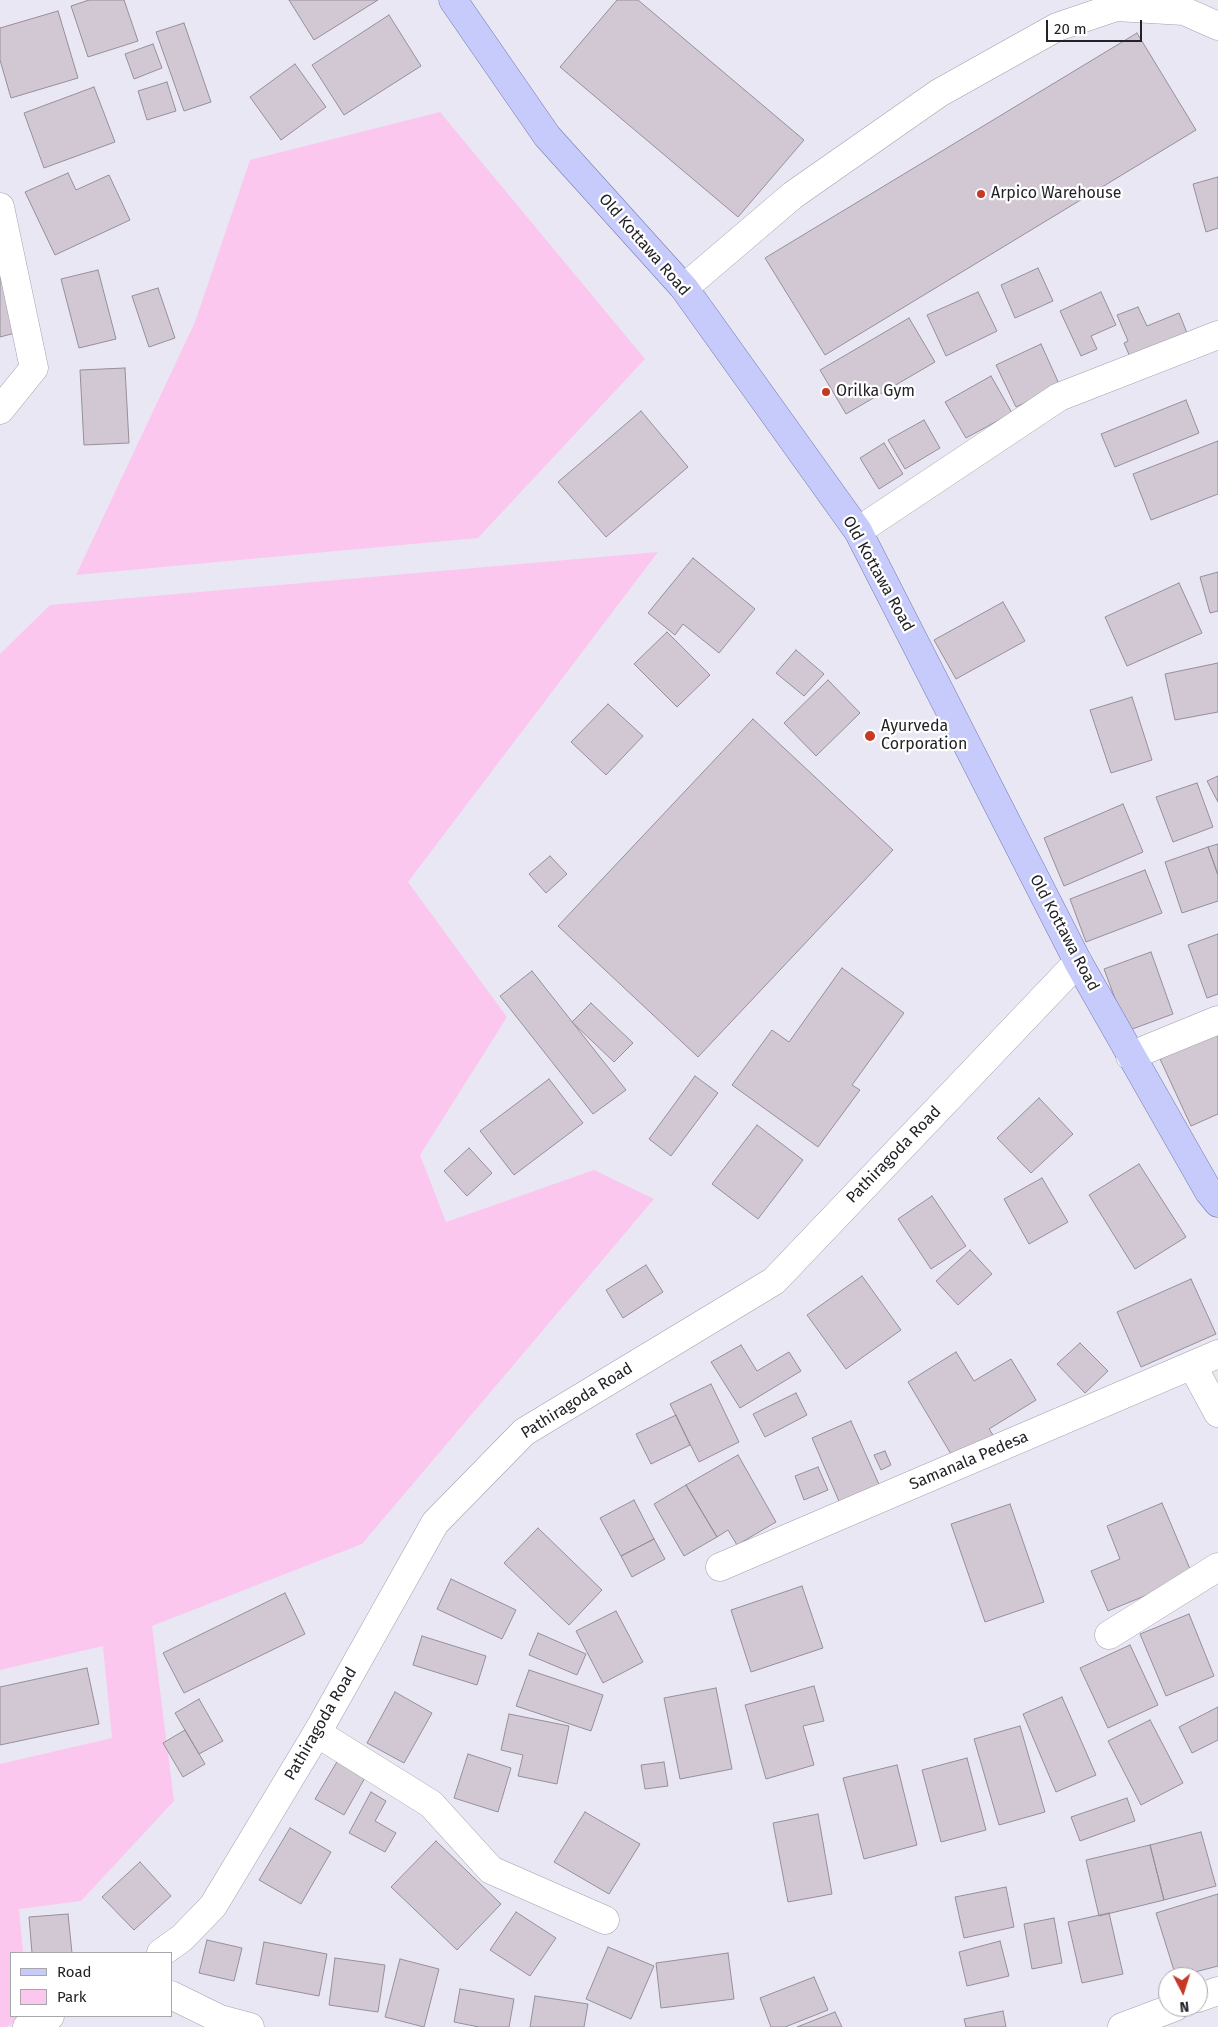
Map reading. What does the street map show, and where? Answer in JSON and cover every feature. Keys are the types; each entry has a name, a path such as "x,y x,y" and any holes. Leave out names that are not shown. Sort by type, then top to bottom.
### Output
{"main road":[{"name":"Old Kottawa Road","path":"453,0 547,136 684,288 858,531 1078,962 1208,1192 1218,1203"}],"street":[{"path":"684,288 792,195 939,93 1057,27 1116,7 1184,11 1218,26"},
{"path":"0,207 34,368 0,410"},
{"path":"858,531 1059,397 1218,335"},
{"name":"Pathiragoda Road","path":"163,1952 182,1938 213,1906 317,1733 435,1523 524,1432 774,1281 1078,962"},
{"path":"1130,1056 1218,1020"},
{"name":"Samanala Pedesa","path":"720,1567 1218,1354"},
{"path":"1192,1365 1218,1413"},
{"path":"1108,1635 1218,1566"},
{"path":"317,1733 431,1804 491,1870 605,1920"},
{"path":"172,1996 220,2019 250,2027"},
{"path":"1122,2027 1158,2013"},
{"path":"27,2027 48,2017"}],"green space":[{"path":"440,112 645,359 478,538 76,575 195,322 250,160"},
{"path":"658,552 408,882 507,1017 420,1155 446,1222 594,1170 654,1199 362,1544 152,1626 174,1801 81,1901 19,1909 23,1952 10,1952 10,2017 25,2017 6,2027 0,2027 0,1764 112,1738 103,1646 0,1670 0,654 50,605"}],"building":[{"path":"89,0 124,0 138,41 88,57 71,6"},
{"path":"289,0 378,0 314,40"},
{"path":"617,0 638,0 804,140 738,217 560,67"},
{"path":"58,11 78,78 11,98 0,60 0,28"},
{"path":"389,15 421,66 344,115 312,65"},
{"path":"184,23 211,102 184,111 156,32"},
{"name":"Arpico Warehouse","path":"1137,33 1196,130 825,355 765,258"},
{"path":"153,44 162,68 134,79 125,54"},
{"path":"295,64 326,107 281,140 250,97"},
{"path":"167,82 176,111 147,120 138,91"},
{"path":"94,87 115,142 44,168 24,113"},
{"path":"68,173 76,190 109,175 130,220 55,255 25,192"},
{"path":"1218,177 1218,228 1206,232 1193,184"},
{"path":"1038,268 1053,301 1015,318 1001,285"},
{"path":"98,270 116,339 79,348 61,279"},
{"path":"0,276 15,333 0,337"},
{"path":"158,288 175,338 149,347 132,296"},
{"path":"978,292 997,331 946,356 927,315"},
{"path":"1101,292 1116,325 1091,336 1097,349 1081,356 1060,311"},
{"path":"1138,307 1147,326 1179,313 1187,333 1130,357 1124,343 1128,341 1117,315"},
{"path":"909,318 935,362 846,414 820,370"},
{"path":"1041,344 1060,386 1016,407 996,365"},
{"path":"125,368 129,443 84,445 80,370"},
{"path":"991,376 1012,413 966,438 945,402"},
{"path":"1186,400 1199,433 1115,467 1101,434"},
{"path":"641,411 688,467 606,537 558,482"},
{"path":"924,420 940,448 905,469 888,440"},
{"path":"1218,441 1218,494 1151,520 1133,474"},
{"path":"884,443 903,474 879,489 860,458"},
{"path":"693,558 755,609 719,653 683,624 675,635 648,613"},
{"path":"1218,572 1218,611 1210,613 1200,577"},
{"path":"1179,583 1202,633 1127,666 1105,617"},
{"path":"1003,602 1025,641 956,679 934,640"},
{"path":"667,632 710,675 677,707 634,664"},
{"path":"796,650 824,674 804,696 776,673"},
{"path":"1218,663 1218,712 1175,720 1165,674"},
{"path":"828,680 860,713 816,756 784,723"},
{"path":"1132,697 1152,760 1111,773 1090,710"},
{"path":"608,704 643,736 606,775 571,742"},
{"path":"753,719 893,850 698,1057 558,926"},
{"path":"1218,776 1218,802 1207,781"},
{"path":"1197,783 1213,827 1173,842 1156,797"},
{"path":"1123,804 1143,852 1064,886 1044,838"},
{"path":"1218,844 1218,875 1208,847"},
{"path":"1208,847 1218,875 1218,901 1182,913 1165,862"},
{"path":"550,856 567,874 546,893 529,874"},
{"path":"1145,870 1162,913 1086,942 1070,899"},
{"path":"1218,934 1218,994 1207,998 1188,945"},
{"path":"1151,952 1173,1014 1127,1031 1104,969"},
{"path":"842,968 904,1013 852,1085 860,1090 818,1147 732,1085 772,1030 789,1042"},
{"path":"532,971 626,1090 593,1114 500,996"},
{"path":"591,1003 633,1043 614,1062 572,1022"},
{"path":"1218,1032 1218,1114 1191,1126 1160,1059"},
{"path":"695,1076 718,1093 671,1156 649,1139"},
{"path":"549,1079 583,1123 514,1175 480,1131"},
{"path":"1039,1098 1073,1134 1031,1173 997,1138"},
{"path":"757,1125 803,1160 758,1219 712,1184"},
{"path":"469,1148 492,1173 467,1196 444,1171"},
{"path":"1139,1164 1186,1237 1135,1269 1089,1195"},
{"path":"1042,1178 1068,1222 1029,1244 1004,1199"},
{"path":"932,1196 966,1246 931,1269 898,1219"},
{"path":"970,1250 992,1274 958,1305 936,1281"},
{"path":"646,1265 663,1292 623,1318 606,1290"},
{"path":"862,1276 901,1330 846,1369 807,1315"},
{"path":"1191,1279 1216,1334 1141,1367 1117,1312"},
{"path":"1080,1343 1108,1371 1085,1393 1057,1364"},
{"path":"741,1345 757,1371 789,1352 801,1371 740,1408 711,1362"},
{"path":"956,1352 974,1381 1011,1359 1036,1400 989,1429 993,1435 954,1459 908,1382"},
{"path":"711,1384 739,1442 699,1462 670,1404"},
{"path":"796,1393 807,1415 765,1437 753,1414"},
{"path":"676,1415 690,1445 651,1464 636,1434"},
{"path":"851,1421 881,1489 841,1506 812,1438"},
{"path":"885,1451 891,1465 881,1470 874,1455"},
{"path":"738,1455 776,1522 737,1545 728,1530 717,1537 686,1485"},
{"path":"818,1467 828,1490 804,1500 795,1476"},
{"path":"686,1485 717,1537 684,1556 654,1504"},
{"path":"634,1500 654,1539 621,1556 600,1518"},
{"path":"1162,1503 1193,1576 1108,1611 1091,1571 1120,1559 1107,1526"},
{"path":"1010,1504 1044,1602 985,1622 951,1524"},
{"path":"538,1528 602,1590 569,1625 504,1563"},
{"path":"654,1539 665,1559 632,1577 621,1556"},
{"path":"451,1579 516,1610 502,1639 437,1609"},
{"path":"802,1586 823,1648 751,1672 731,1610"},
{"path":"285,1593 305,1634 184,1693 163,1653"},
{"path":"616,1611 643,1662 603,1683 576,1631"},
{"path":"1189,1614 1214,1676 1166,1696 1140,1634"},
{"path":"538,1633 586,1654 577,1675 529,1655"},
{"path":"422,1636 486,1656 477,1685 413,1665"},
{"path":"1130,1645 1158,1705 1108,1728 1080,1668"},
{"path":"87,1668 99,1724 0,1745 0,1687"},
{"path":"529,1670 603,1695 591,1731 516,1706"},
{"path":"814,1686 824,1721 803,1726 814,1765 766,1779 745,1705"},
{"path":"716,1688 732,1769 680,1779 664,1698"},
{"path":"395,1692 432,1713 404,1763 367,1743"},
{"path":"1062,1697 1096,1775 1056,1792 1023,1714"},
{"path":"199,1699 223,1741 199,1754 175,1713"},
{"path":"1218,1707 1218,1740 1192,1753 1179,1727"},
{"path":"509,1714 569,1726 557,1784 518,1776 523,1755 501,1750"},
{"path":"1150,1720 1183,1783 1141,1805 1108,1741"},
{"path":"1020,1726 1045,1812 999,1825 974,1739"},
{"path":"185,1730 205,1764 183,1777 163,1743"},
{"path":"468,1754 511,1768 498,1812 454,1798"},
{"path":"967,1758 986,1830 941,1842 922,1770"},
{"path":"338,1760 366,1776 344,1815 315,1799"},
{"path":"664,1762 668,1786 645,1789 641,1765"},
{"path":"897,1765 917,1845 864,1859 843,1778"},
{"path":"371,1792 386,1801 375,1821 396,1833 385,1852 349,1833"},
{"path":"1127,1798 1135,1821 1080,1841 1071,1817"},
{"path":"585,1812 640,1844 609,1894 554,1862"},
{"path":"818,1814 832,1894 788,1902 773,1823"},
{"path":"290,1828 331,1852 301,1904 259,1880"},
{"path":"1201,1832 1216,1886 1164,1900 1150,1845"},
{"path":"436,1841 501,1904 457,1950 391,1887"},
{"path":"1150,1845 1164,1900 1099,1916 1086,1860"},
{"path":"140,1862 171,1896 134,1930 102,1897"},
{"path":"1006,1887 1014,1927 964,1938 955,1897"},
{"path":"1218,1894 1218,1966 1208,1969 1208,1967 1173,1967 1156,1913"},
{"path":"516,1912 556,1938 530,1976 490,1950"},
{"path":"1109,1913 1123,1974 1082,1983 1068,1922"},
{"path":"68,1914 72,1952 32,1952 29,1917"},
{"path":"1054,1918 1062,1963 1032,1969 1024,1924"},
{"path":"207,1940 242,1948 234,1981 199,1973"},
{"path":"1000,1941 1009,1976 967,1986 959,1952"},
{"path":"264,1942 327,1954 319,1996 256,1984"},
{"path":"608,1947 654,1966 631,2019 586,1999"},
{"path":"728,1953 734,1999 661,2008 656,1963"},
{"path":"335,1958 385,1965 378,2012 329,2005"},
{"path":"400,1959 439,1969 424,2027 385,2017"},
{"path":"814,1977 828,2010 785,2027 771,2027 760,1998"},
{"path":"460,1989 514,1999 509,2027 479,2027 454,2022"},
{"path":"535,1996 588,2004 584,2027 530,2027"},
{"path":"1003,2011 1006,2027 966,2027 964,2019"},
{"path":"835,2012 842,2027 797,2027"}],"place":[{"name":"Arpico Warehouse","path":"981,194"},
{"name":"Orilka Gym","path":"826,392"},
{"name":"Ayurveda Corporation","path":"870,736"}]}
